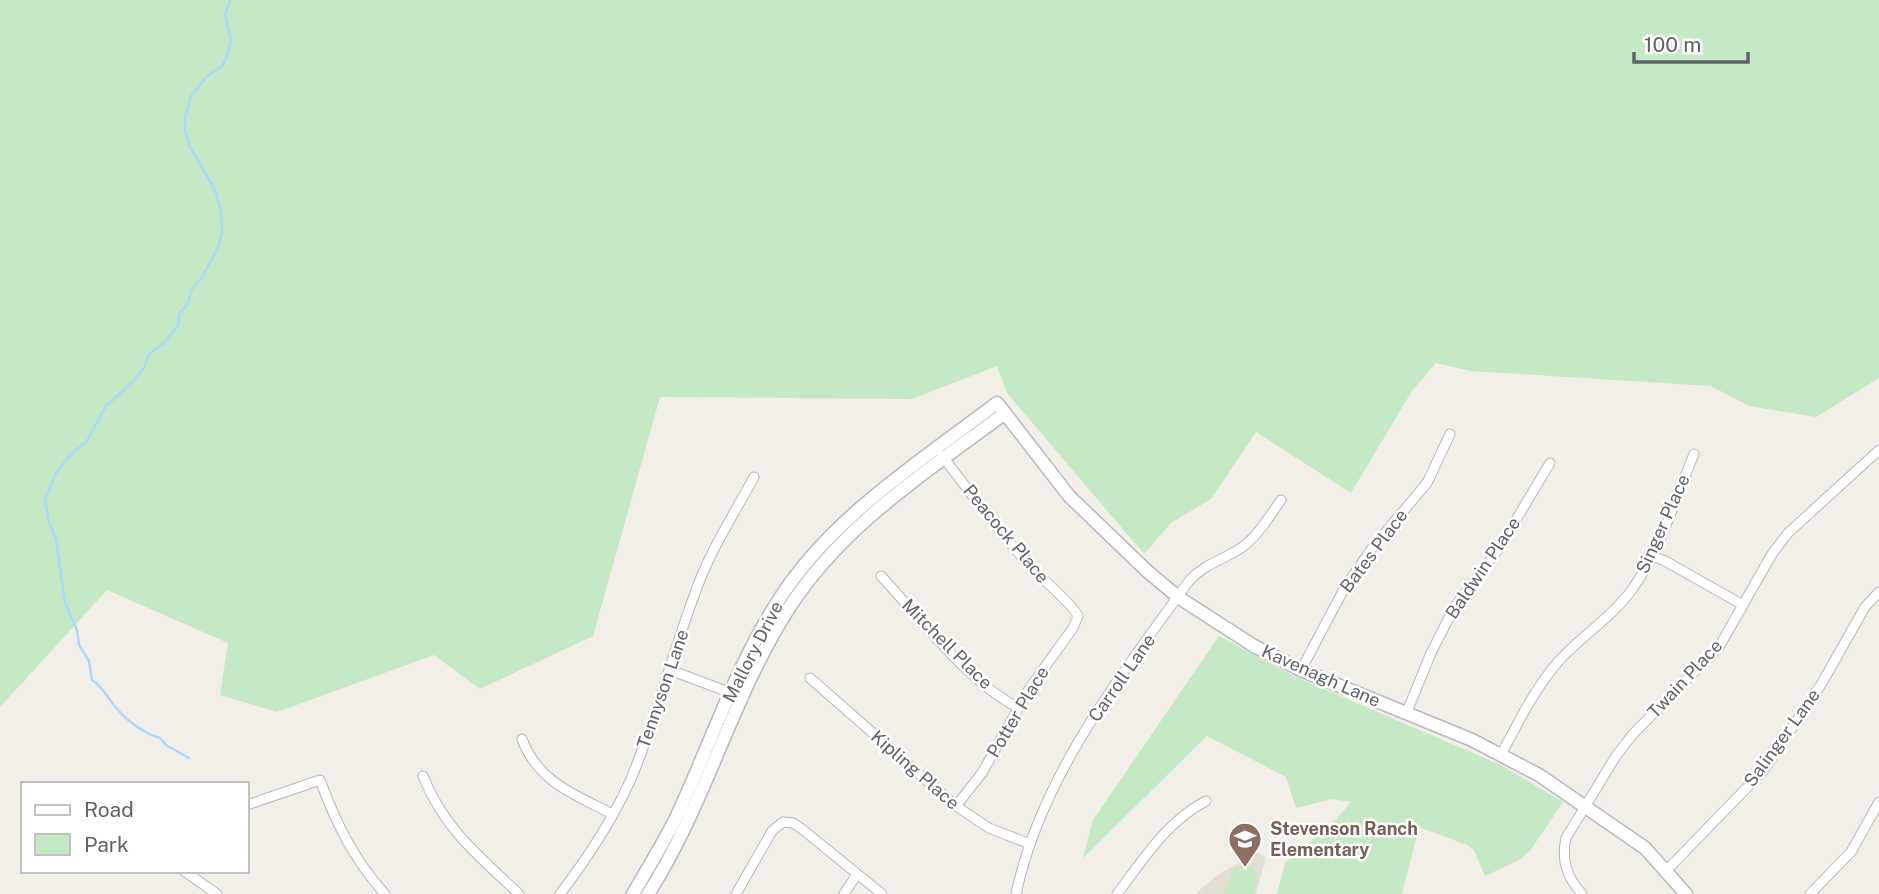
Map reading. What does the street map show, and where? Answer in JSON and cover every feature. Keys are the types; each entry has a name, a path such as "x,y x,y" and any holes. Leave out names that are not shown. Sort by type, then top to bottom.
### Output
{"main road":[{"name":"Mallory Drive","path":"633,894 675,819 737,695 752,646 781,597 808,561 869,501 940,454 1001,408"},
{"name":"Kavenagh Lane","path":"1001,408 1069,496 1178,597 1254,646 1301,670 1472,740 1539,775 1646,848 1686,894"},
{"path":"648,894 682,834 737,695"}],"street":[{"name":"Bates Place","path":"1301,670 1345,587 1373,547 1427,483 1450,434"},
{"name":"Twain Place","path":"1582,894 1566,869 1564,848 1570,829 1625,745 1719,646 1772,554 1788,533 1879,450"},
{"name":"Peacock Place","path":"940,454 1028,564 1061,599 1075,608 1078,616"},
{"name":"Singer Place","path":"1501,755 1526,706 1553,669 1618,607 1632,590 1652,556 1694,454"},
{"name":"Baldwin Place","path":"1406,714 1431,653 1455,606 1498,550 1550,463"},
{"name":"Tennyson Lane","path":"560,894 612,814 628,784 645,743 694,595 709,559 754,477"},
{"name":"Carroll Lane","path":"1016,894 1030,844 1052,789 1094,717 1198,572 1251,540 1281,500"},
{"path":"1652,556 1743,605"},
{"name":"Mitchell Place","path":"881,576 969,672 1005,701 1017,707"},
{"name":"Salinger Lane","path":"1667,870 1763,771 1822,683 1865,607 1879,592"},
{"name":"Potter Place","path":"956,806 982,773 1017,707 1073,628 1078,616"},
{"path":"670,670 737,695"},
{"name":"Kipling Place","path":"810,678 956,806 989,828 1030,844"},
{"path":"522,739 529,758 545,774 565,789 612,814"},
{"path":"424,776 432,797 448,823 462,840 519,894"},
{"path":"248,805 320,780 349,848 385,894"},
{"path":"1116,894 1172,825 1190,809 1206,801"},
{"path":"1810,894 1851,852 1879,802"},
{"path":"736,894 772,831 783,822 793,823 802,829 882,894"},
{"path":"187,873 217,894"},
{"path":"844,894 857,874"}],"shaded area":[{"name":"Stevenson Ranch Elementary","path":"1256,852 1266,857 1256,894 1195,894 1219,874"}],"green space":[{"path":"0,0 1879,0 1879,378 1816,417 1749,406 1711,386 1471,371 1436,363 1412,391 1351,493 1256,432 1211,499 1171,523 1144,554 1007,393 997,366 912,399 660,397 593,636 480,689 434,655 277,712 220,695 228,643 107,590 0,707"},
{"path":"1219,636 1294,676 1501,765 1563,802 1530,851 1519,860 1485,876 1474,850 1419,827 1402,894 1277,894 1285,863 1334,822 1351,802 1332,799 1296,808 1286,777 1207,736 1083,858 1093,820"},
{"path":"1242,865 1249,865 1257,874 1254,894 1224,894 1232,871"}],"waterway":[{"path":"189,758 132,723 92,680 89,661 79,645 77,630 65,603 56,539 49,523 45,500 56,473 70,455 87,441 106,406 131,384 144,368 149,354 163,344 178,326 179,314 187,305 192,289 202,278 219,245 222,231 221,212 215,190 189,145 185,117 191,96 207,76 221,67 226,59 231,40 225,14 230,0"}],"place":[{"name":"Stevenson Ranch Elementary","path":"1245,869"}]}
